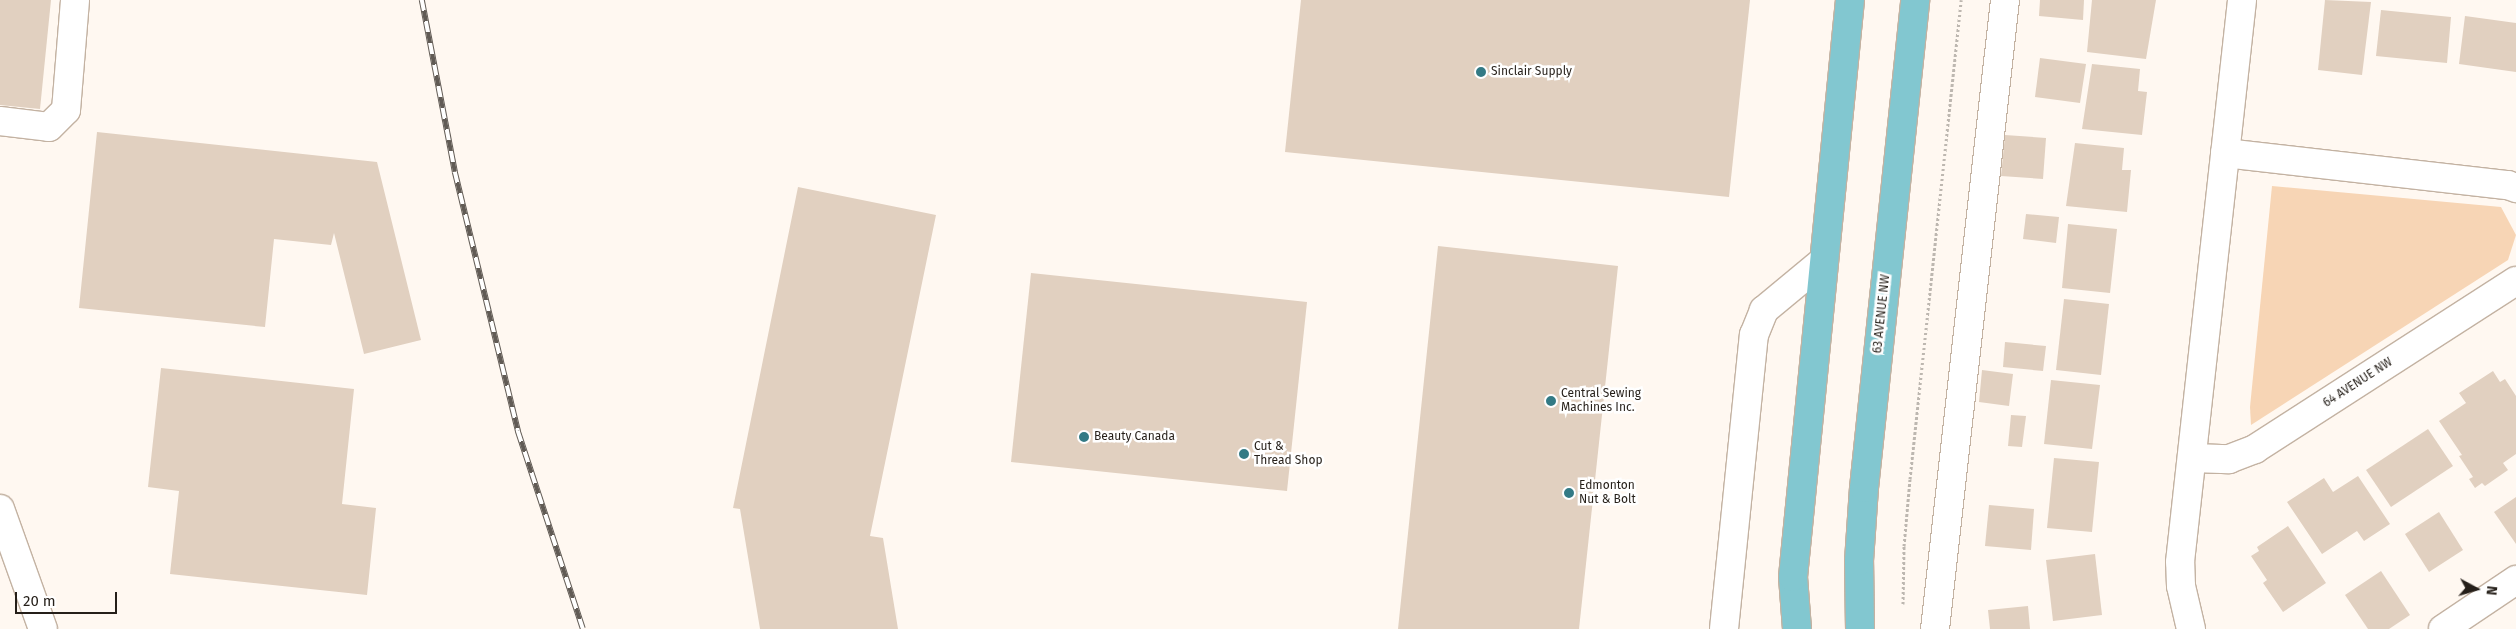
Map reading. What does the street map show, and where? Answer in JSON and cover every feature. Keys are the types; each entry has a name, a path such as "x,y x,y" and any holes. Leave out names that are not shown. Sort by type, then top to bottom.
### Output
{"main road":[{"path":"1798,629 1793,578 1822,262 1850,0"},
{"name":"63 AVENUE NW","path":"1860,629 1859,561 1864,488 1915,0"}],"street":[{"path":"0,121 49,127 66,110 76,0"},
{"path":"1935,629 2005,0"},
{"path":"2191,629 2181,586 2180,562 2242,0"},
{"path":"2225,153 2508,184 2516,188"},
{"path":"1724,629 1754,335 1764,310 1822,262"},
{"name":"64 AVENUE NW","path":"2192,458 2229,459 2255,449 2516,280"},
{"path":"0,509 42,629"},
{"path":"2443,629 2474,620 2516,580"}],"path":[{"path":"1904,614 1904,546 1910,479 1961,0"}],"shaded area":[{"path":"2272,186 2501,207 2516,235 2508,260 2251,425 2250,407"}],"building":[{"path":"0,0 51,0 40,109 0,105"},
{"path":"1301,0 1750,0 1729,197 1285,152"},
{"path":"2040,0 2084,0 2083,20 2039,16"},
{"path":"2092,0 2156,0 2146,59 2087,52"},
{"path":"2325,0 2371,2 2362,75 2318,70"},
{"path":"2381,10 2451,17 2447,63 2376,56"},
{"path":"2465,16 2516,23 2516,72 2459,64"},
{"path":"2040,58 2086,64 2080,103 2035,97"},
{"path":"2092,64 2140,69 2138,91 2147,92 2142,135 2082,129"},
{"path":"97,132 377,162 421,340 364,354 334,233 331,245 274,239 265,327 79,308"},
{"path":"2005,135 2046,138 2043,179 2001,176"},
{"path":"2075,143 2124,148 2122,170 2131,170 2127,212 2066,206"},
{"path":"798,187 936,215 870,536 883,538 898,629 760,629 740,509 733,508"},
{"path":"2026,214 2059,217 2056,243 2023,239"},
{"path":"2068,224 2117,229 2110,293 2062,288"},
{"path":"1438,246 1618,266 1579,629 1398,629"},
{"path":"1031,273 1307,302 1287,491 1011,462"},
{"path":"2064,299 2109,304 2101,375 2056,370"},
{"path":"2005,342 2046,346 2043,371 2003,367"},
{"path":"161,368 354,389 342,504 376,508 367,595 170,574 179,491 148,487"},
{"path":"1982,370 2013,374 2009,406 1979,402"},
{"path":"2493,371 2500,382 2505,379 2516,396 2516,454 2503,463 2508,470 2485,486 2482,483 2475,488 2469,479 2473,477 2459,456 2462,455 2439,421 2466,403 2459,393"},
{"path":"2051,380 2100,385 2092,449 2044,444"},
{"path":"2011,415 2026,416 2022,447 2008,446"},
{"path":"2428,429 2453,466 2391,507 2366,470"},
{"path":"2054,458 2099,462 2092,532 2047,528"},
{"path":"2358,476 2390,524 2364,541 2357,531 2322,554 2287,502 2324,478 2333,492"},
{"path":"2516,497 2516,544 2494,512"},
{"path":"1989,505 2034,509 2031,550 1985,546"},
{"path":"2439,512 2463,550 2429,572 2405,534"},
{"path":"2288,526 2326,583 2283,612 2263,583 2267,580 2251,556 2259,551 2257,547"},
{"path":"2095,554 2102,615 2053,621 2046,560"},
{"path":"2381,571 2410,615 2389,629 2368,629 2345,595"},
{"path":"2028,606 2030,629 1990,629 1988,610"}],"railway":[{"path":"422,0 455,172 518,431 583,629"}],"place":[{"name":"Sinclair Supply","path":"1481,72"},
{"name":"Central Sewing Machines Inc.","path":"1551,401"},
{"name":"Beauty Canada","path":"1084,437"},
{"name":"Cut & Thread Shop","path":"1244,454"},
{"name":"Edmonton Nut & Bolt","path":"1569,493"}]}
